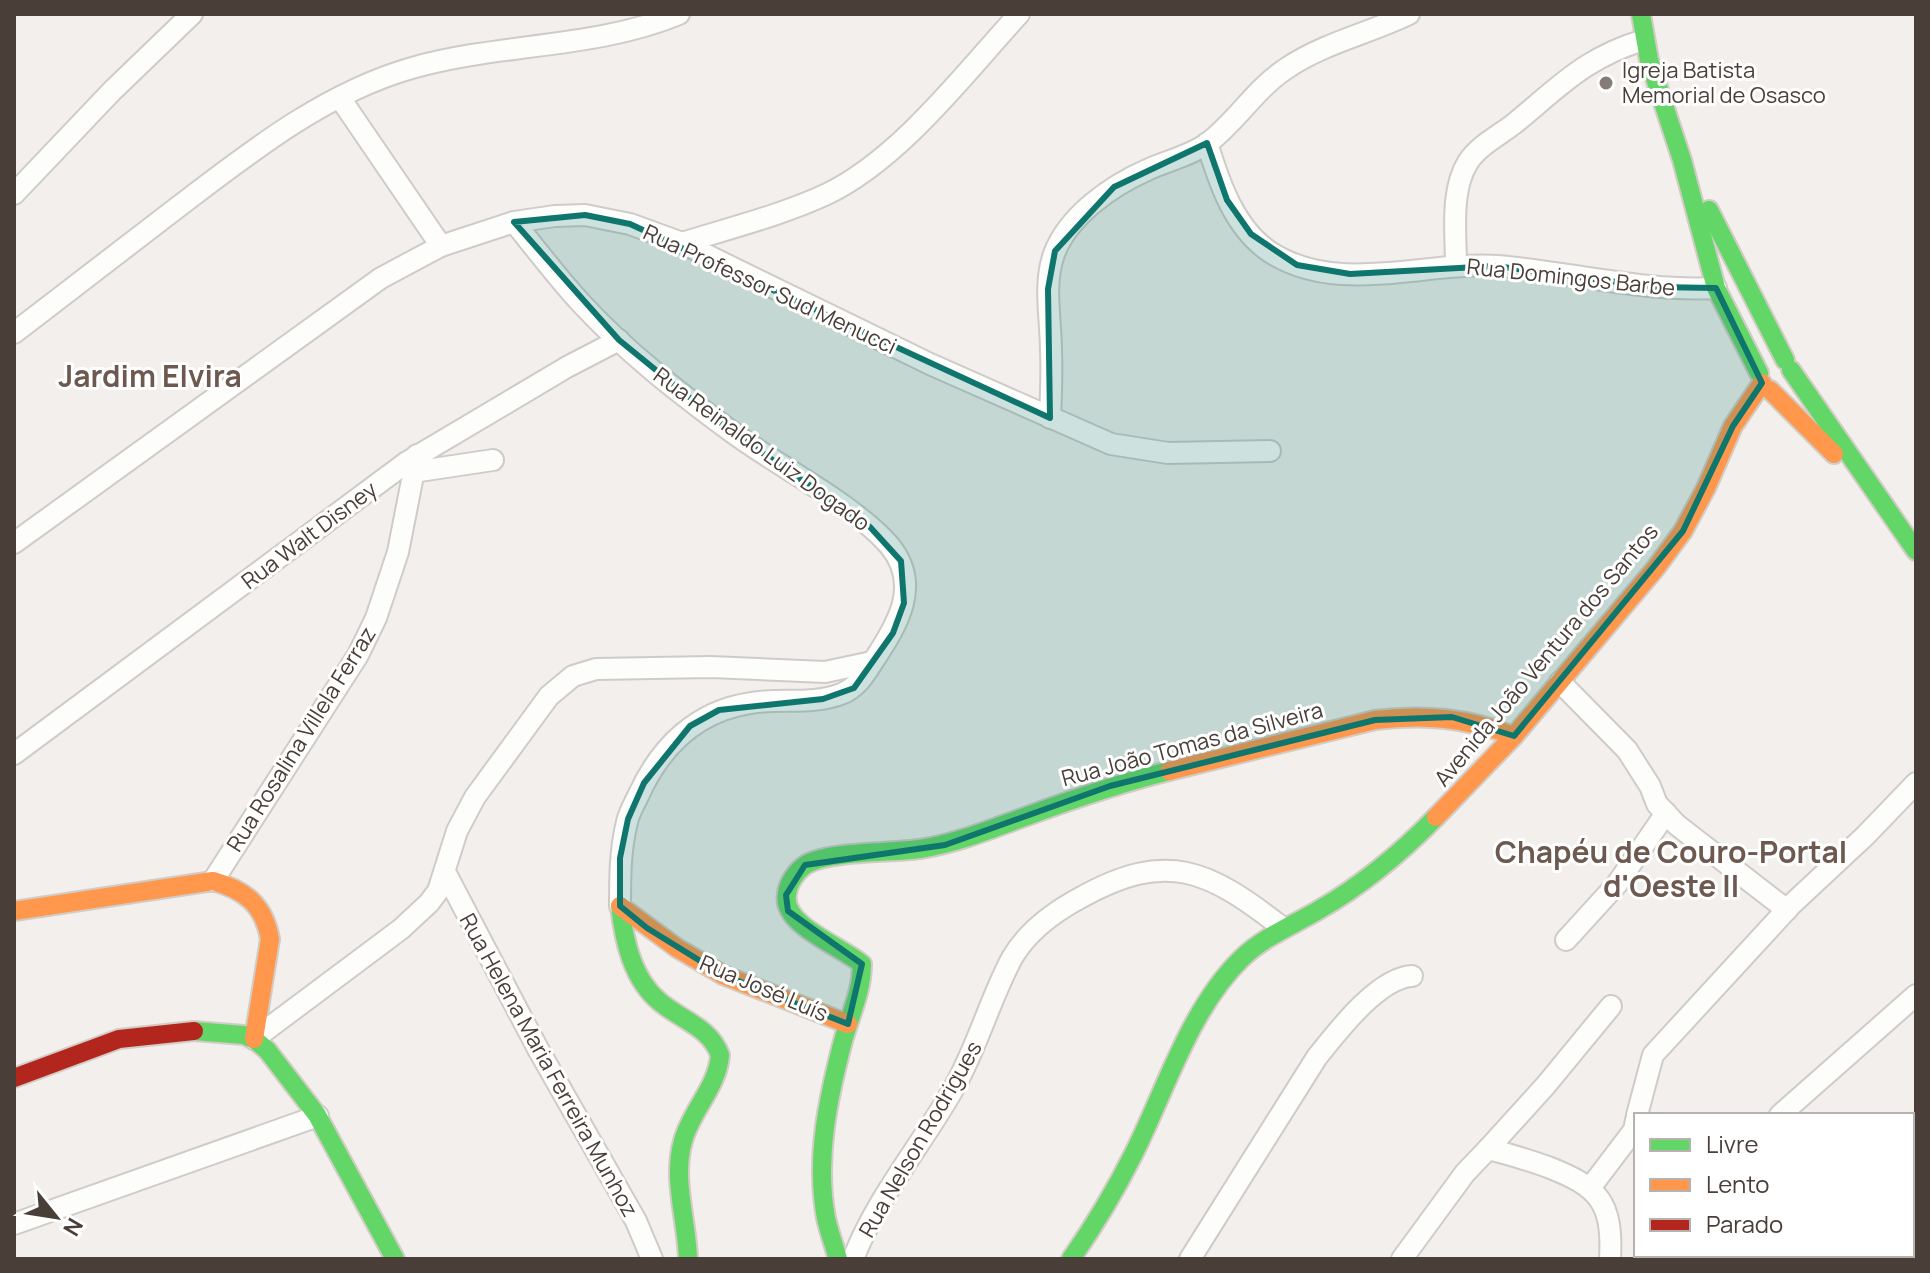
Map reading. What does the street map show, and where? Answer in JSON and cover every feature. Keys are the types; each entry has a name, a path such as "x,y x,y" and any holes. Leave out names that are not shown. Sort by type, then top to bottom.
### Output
{"street":[{"path":"14,194 112,91 192,14"},
{"path":"14,333 241,160 340,98 412,68 621,32 679,14"},
{"path":"682,243 827,194 857,176 909,134 1019,14"},
{"path":"1050,418 1052,352 1048,289 1055,251 1091,205 1114,187 1143,171 1207,143 1253,95 1286,68 1313,53 1409,14"},
{"path":"1641,14 1644,40 1682,160 1716,288 1763,382 1886,506"},
{"path":"1456,266 1457,197 1468,163 1480,148 1517,122 1575,72 1619,48 1644,40"},
{"path":"340,98 441,246"},
{"name":"Rua Domingos Barbe","path":"1207,143 1227,200 1251,234 1270,251 1297,265 1350,274 1456,266 1527,269 1655,287 1716,288"},
{"path":"1682,160 1788,365 1916,551"},
{"name":"Rua Professor Sud Menucci","path":"14,543 381,278 441,246 514,222 555,216 585,215 630,224 682,243 901,350 1111,444 1168,453 1270,451"},
{"name":"Rua Reinaldo Luiz Dogado","path":"514,222 579,301 619,340 732,432 870,527 901,561 905,581 904,603 893,633 872,662"},
{"name":"Rua Walt Disney","path":"14,754 415,464 567,367 619,340"},
{"path":"1763,382 1768,359 1788,365"},
{"name":"Avenida João Ventura dos Santos","path":"1071,1259 1093,1228 1128,1166 1180,1053 1210,999 1241,959 1283,928 1317,911 1366,879 1414,840 1462,793 1655,569 1683,531 1733,426 1763,382 1785,388 1791,380 1788,365"},
{"path":"415,464 493,460"},
{"name":"Rua Rosalina Villela Ferraz","path":"254,1039 270,939 269,924 247,893 232,885 213,881 358,655 376,618 398,552 415,464"},
{"path":"254,1039 418,915 438,891 457,831 475,797 549,696 573,676 596,669 711,667 825,672 872,662"},
{"path":"688,1259 681,1146 689,1122 717,1070 721,1056 704,1031 664,1006 640,980 627,946 620,906 620,858 628,819 644,783 665,751 690,726 719,710 752,703 823,699 841,694 854,688 872,662"},
{"path":"1560,682 1627,750 1650,786 1657,804 1677,825 1787,910"},
{"name":"Rua João Tomas da Silveira","path":"838,1259 826,1216 822,1170 826,1122 848,1024 863,980 862,964 801,925 788,911 786,895 792,879 805,865 823,858 894,853 945,845 1110,786 1375,720 1418,715 1452,717 1514,736"},
{"path":"1638,1113 1653,1055 1787,910 1916,783"},
{"path":"1566,940 1617,884 1666,813"},
{"name":"Rua Nelson Rodrigues","path":"853,1259 882,1197 934,1124 957,1083 1014,955 1036,928 1107,882 1138,871 1170,869 1204,877 1244,897 1283,928"},
{"name":"Rua Helena Maria Ferreira Munhoz","path":"445,872 538,1049 636,1221 652,1259"},
{"path":"14,911 213,881"},
{"name":"Rua José Luís","path":"620,906 677,948 723,975 848,1024"},
{"path":"1190,1259 1317,1057 1341,1027 1386,985 1403,976 1412,976"},
{"path":"1782,1113 1916,995"},
{"path":"1402,1259 1465,1173 1546,1085 1611,1006"},
{"path":"14,1078 132,1036 213,1031 254,1039 291,1079 318,1116 343,1158 389,1258"},
{"path":"14,1224 318,1116"},
{"path":"1590,1188 1634,1130"},
{"path":"1488,1149 1553,1169 1590,1188 1598,1196 1608,1217 1610,1259"}],"highlighted area":[{"path":"1207,143 1227,200 1251,234 1297,265 1350,274 1495,266 1655,287 1716,288 1762,383 1733,426 1683,531 1514,736 1452,717 1375,720 1110,786 945,845 805,865 786,895 788,911 862,964 848,1024 723,975 647,928 620,906 620,858 628,819 644,783 690,726 719,710 823,699 854,688 893,633 904,603 901,561 870,527 732,432 619,340 514,222 585,215 630,224 1050,418 1048,289 1055,251 1114,187"}],"traffic: fast":[{"path":"1641,14 1649,60 1682,160 1716,288 1759,373"},
{"path":"1709,210 1785,360"},
{"path":"1791,370 1916,551"},
{"path":"838,1259 826,1218 823,1151 832,1084 858,994 862,964 814,934 793,915 787,894 794,877 807,864 817,860 948,843 1099,791 1169,771"},
{"path":"1071,1259 1119,1182 1192,1027 1223,979 1258,945 1365,880 1436,817"},
{"path":"620,906 627,945 642,982 660,1002 709,1037 720,1055 714,1077 687,1130 680,1155 679,1185 688,1259"},
{"path":"194,1031 244,1035 267,1050 317,1115 395,1259"}],"traffic: slow":[{"path":"1436,817 1514,736 1655,569 1683,531 1733,426 1762,383"},
{"path":"1770,390 1834,454"},
{"path":"1169,771 1375,720 1411,717 1446,719 1514,736"},
{"path":"14,911 213,881 235,889 258,908 270,939 254,1039"},
{"path":"620,906 677,948 723,975 848,1024"}],"traffic: jam":[{"path":"14,1078 119,1039 194,1031"}],"place":[{"name":"Igreja Batista Memorial de Osasco","path":"1606,83"}],"district":[{"name":"Jardim Elvira","path":"150,377"},
{"name":"Chapéu de Couro-Portal d'Oeste II","path":"1671,870"}]}
